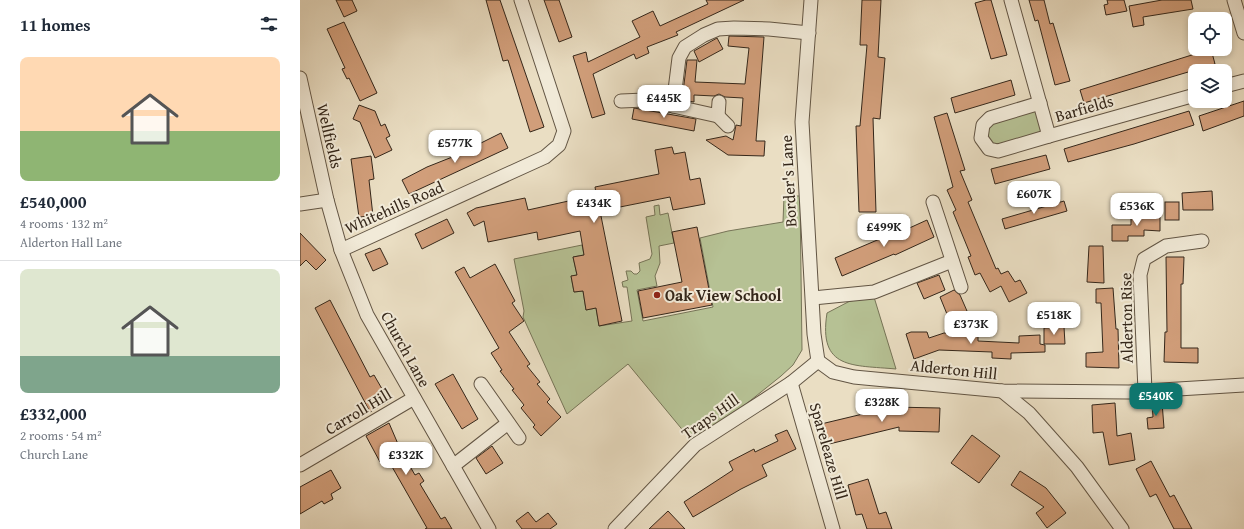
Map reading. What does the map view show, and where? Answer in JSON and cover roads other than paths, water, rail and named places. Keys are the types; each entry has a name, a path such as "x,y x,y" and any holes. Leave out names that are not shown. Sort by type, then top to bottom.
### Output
{"street":[{"name":"Whitehills Road","path":"341,250 544,157 559,145 564,131 521,0"},
{"name":"Border's Lane","path":"811,0 802,122 804,188 813,298 814,334 818,361"},
{"name":"Barfields","path":"1011,0 1050,136 1188,97"},
{"path":"1234,0 1244,33"},
{"path":"673,106 679,58 684,47 704,34 718,29 734,28 770,29 809,33"},
{"name":"Wellfields","path":"300,78 327,200"},
{"path":"1232,84 1244,81"},
{"path":"621,101 645,100 718,116 728,126"},
{"path":"718,116 719,102"},
{"path":"1040,102 990,118 983,125 981,138 989,149 998,151 1050,136"},
{"name":"Church Lane","path":"327,200 341,250 367,315 489,529"},
{"path":"300,204 327,200"},
{"path":"933,202 961,287"},
{"name":"Alderton Rise","path":"1145,391 1140,275 1144,259 1166,246 1202,241"},
{"path":"813,298 874,292 952,261"},
{"name":"Traps Hill","path":"615,529 695,445 748,409 791,383 818,361"},
{"name":"Alderton Hill","path":"818,361 833,372 854,376 1002,391 1029,413 1077,467 1122,529"},
{"name":"Spareleaze Hill","path":"791,383 833,529"},
{"path":"481,384 519,438"},
{"path":"1002,391 1145,391 1244,384"},
{"name":"Carroll Hill","path":"300,465 414,398"},
{"path":"453,466 508,423"}],"place":[{"name":"Oak View School","path":"657,295"}]}
